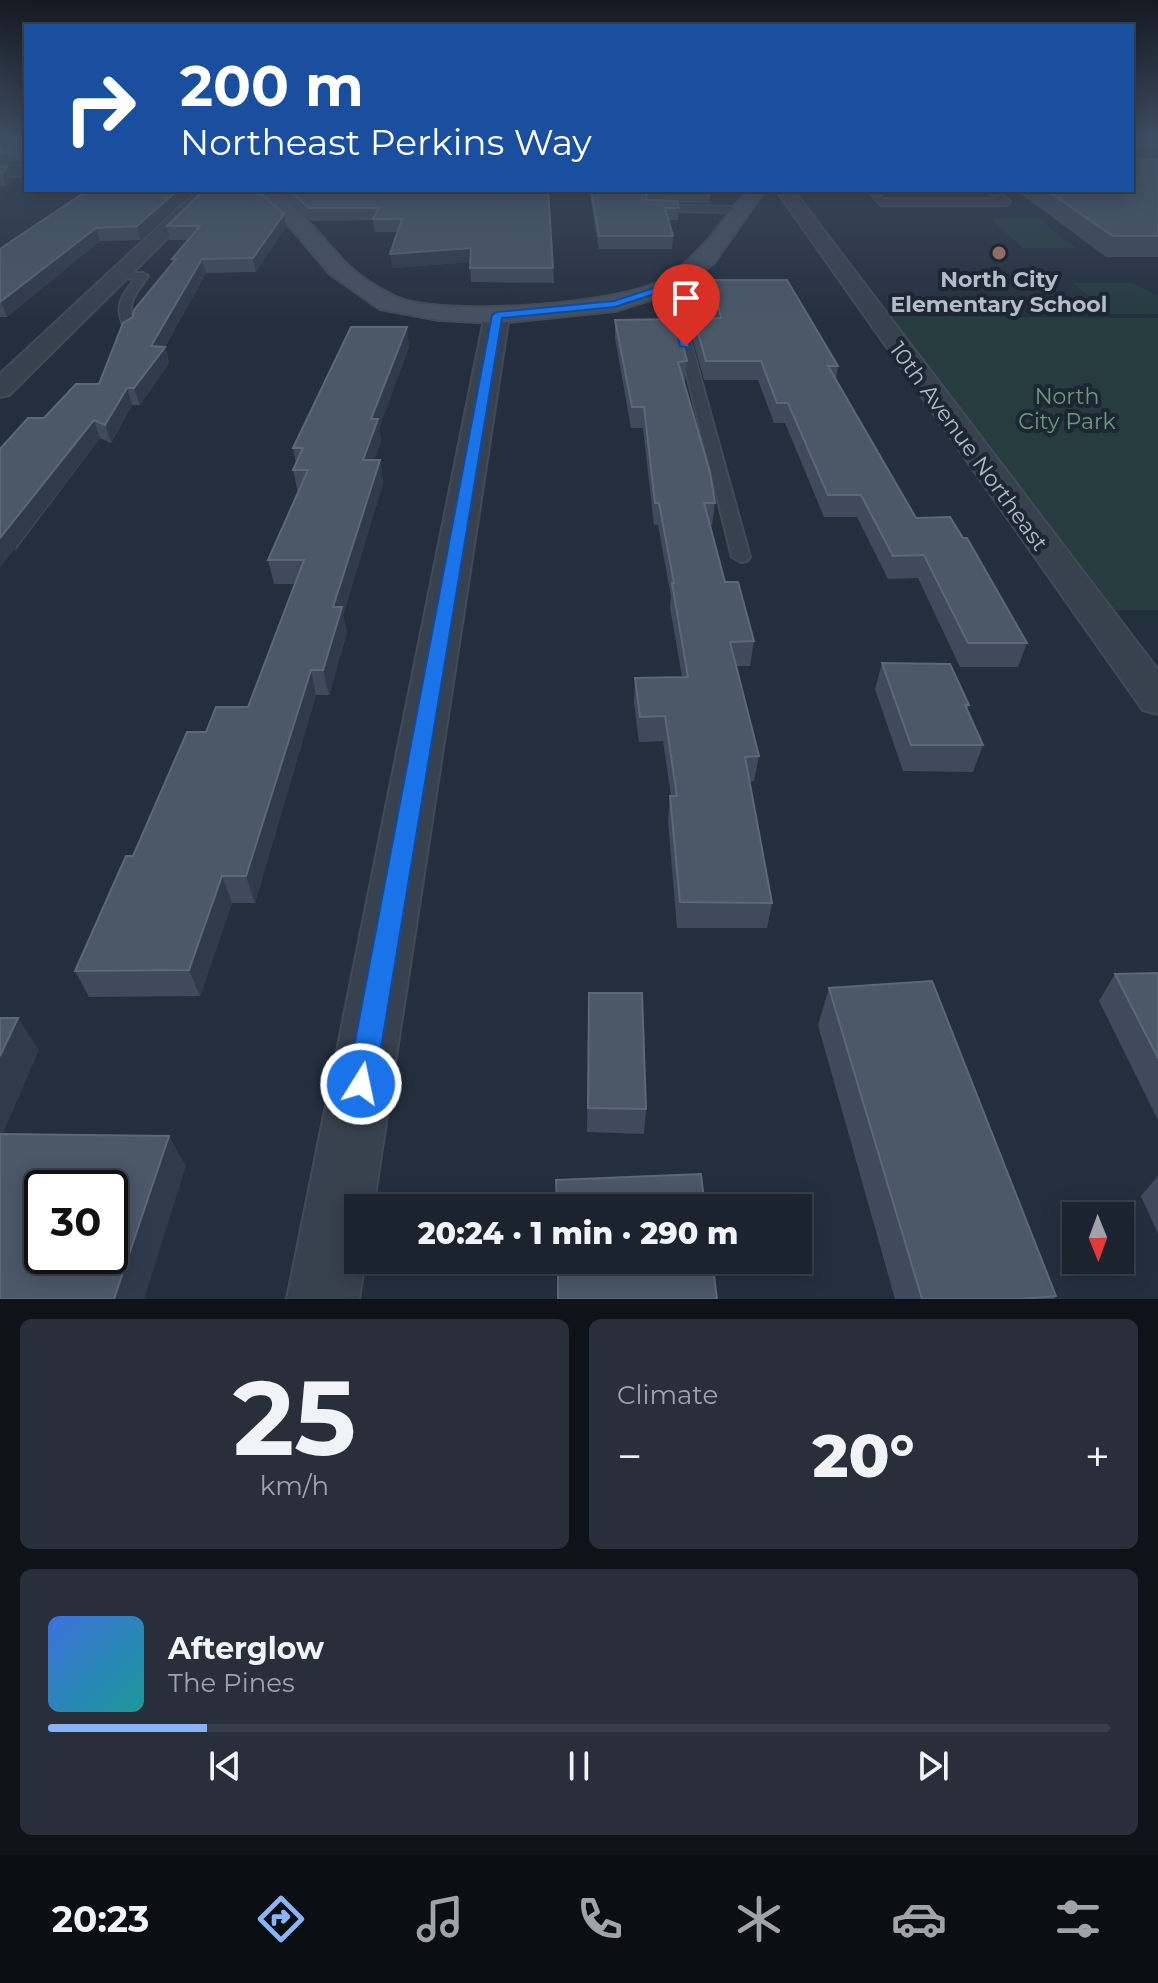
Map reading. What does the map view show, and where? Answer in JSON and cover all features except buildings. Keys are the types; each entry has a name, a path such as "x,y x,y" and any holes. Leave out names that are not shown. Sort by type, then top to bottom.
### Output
{"main road":[{"path":"273,201 292,217 338,269 389,304 439,312 497,315 615,304 670,286 706,258 749,201"}],"street":[{"path":"0,389 197,201"},
{"name":"10th Avenue Northeast","path":"792,201 1158,700"},
{"path":"323,1299 497,315"}],"lane":[{"path":"880,201 1004,201"},
{"path":"650,208 743,210"},
{"path":"118,276 143,276 126,297 124,317 131,328"},
{"path":"670,286 741,557"}],"green space":[{"path":"990,219 1039,219 1076,248 1023,248"},
{"path":"1073,283 1133,283 1158,296 1158,314 1109,314"},
{"name":"North City Park","path":"886,316 1158,318 1158,610 1104,610"}],"place":[{"name":"North City Elementary School","path":"999,253"}],"route":[{"path":"361,1084 497,315 615,304 670,286 686,346"}]}
